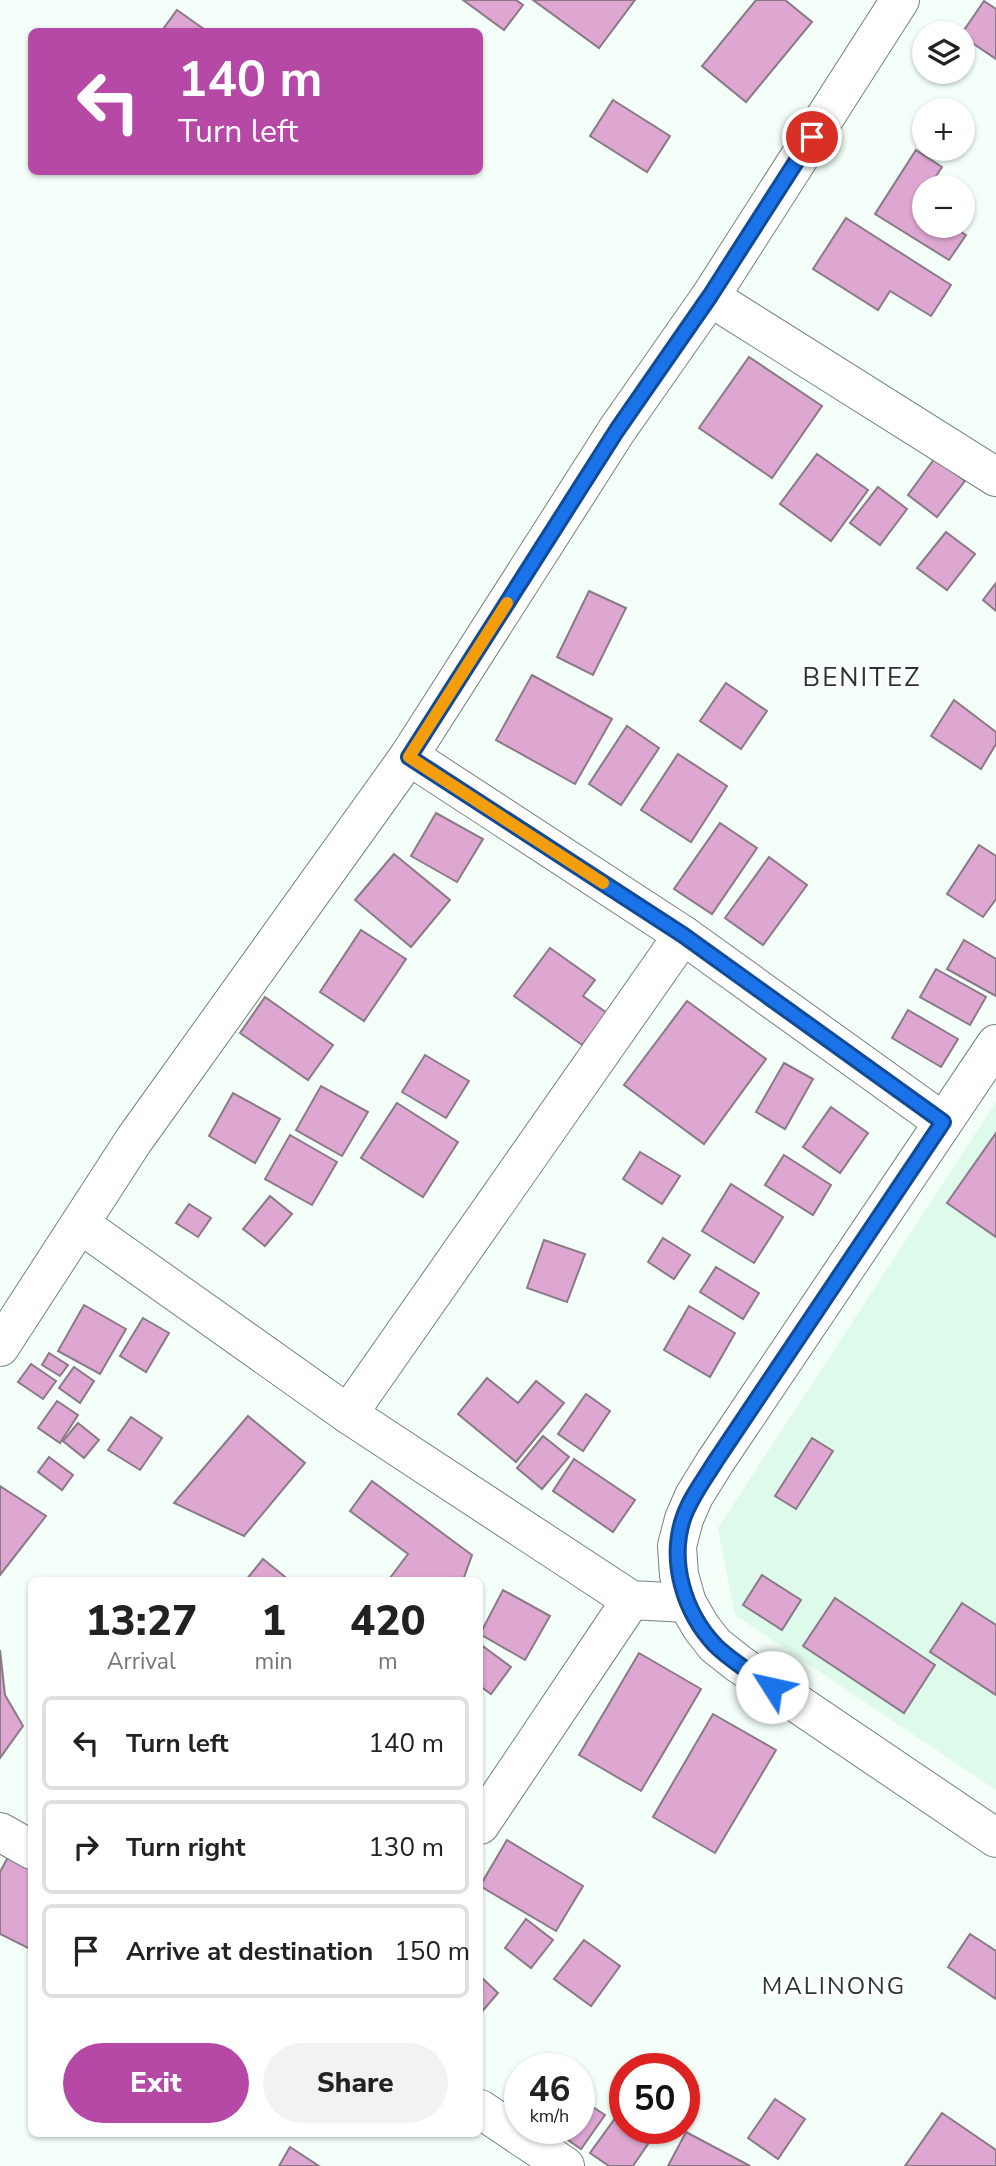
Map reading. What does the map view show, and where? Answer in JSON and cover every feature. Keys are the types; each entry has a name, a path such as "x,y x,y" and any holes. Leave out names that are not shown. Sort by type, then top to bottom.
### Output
{"street":[{"path":"0,1347 134,1140 409,757 617,430 710,296 900,0"},
{"path":"710,296 996,477"},
{"path":"409,757 683,935 943,1122"},
{"path":"348,1414 683,935"},
{"path":"996,1044 694,1496 677,1546 679,1575 687,1603 715,1645 996,1838"},
{"path":"80,1224 348,1414 631,1600 687,1603"},
{"path":"483,1821 631,1600"},
{"path":"0,1832 28,1848"},
{"path":"483,2111 565,2166"}],"shaded area":[{"path":"996,1102 996,1790 735,1615 718,1528"}],"building":[{"path":"463,0 516,0 523,5 504,30"},
{"path":"533,0 635,0 599,48"},
{"path":"756,0 785,0 812,22 746,102 702,66"},
{"path":"984,1 996,9 996,59 975,45 975,21 970,21"},
{"path":"177,10 202,28 164,28"},
{"path":"613,100 670,136 647,172 590,136"},
{"path":"912,156 912,161 933,161 942,167 937,175 912,175 912,237 875,214"},
{"path":"846,218 951,285 931,316 890,291 878,310 813,269"},
{"path":"914,238 964,238 949,260"},
{"path":"749,357 822,406 772,478 699,428"},
{"path":"817,454 868,490 831,541 780,504"},
{"path":"935,458 965,481 937,517 908,495"},
{"path":"878,487 907,509 880,545 850,523"},
{"path":"946,532 975,554 947,590 917,568"},
{"path":"996,583 996,611 983,600"},
{"path":"589,591 626,608 593,675 557,657"},
{"path":"532,675 612,719 575,784 496,740"},
{"path":"726,683 767,711 741,749 700,721"},
{"path":"954,700 996,732 996,744 981,769 931,736"},
{"path":"627,726 659,748 621,805 589,784"},
{"path":"678,754 727,786 691,842 641,810"},
{"path":"436,813 483,839 457,882 411,856"},
{"path":"720,823 757,848 712,914 674,889"},
{"path":"979,845 996,856 996,899 983,917 947,894"},
{"path":"394,854 450,900 411,947 355,900"},
{"path":"769,857 807,885 763,945 725,918"},
{"path":"361,930 406,959 364,1021 320,992"},
{"path":"964,940 996,959 996,996 947,969"},
{"path":"550,948 595,980 583,996 607,1013 582,1045 514,996"},
{"path":"936,969 986,997 970,1025 920,997"},
{"path":"265,997 333,1045 308,1080 240,1033"},
{"path":"687,1001 766,1059 704,1144 624,1085"},
{"path":"908,1010 958,1039 941,1067 892,1038"},
{"path":"425,1055 469,1081 446,1118 402,1092"},
{"path":"784,1063 813,1079 785,1129 756,1112"},
{"path":"321,1086 368,1112 342,1156 296,1130"},
{"path":"233,1093 280,1119 255,1163 209,1136"},
{"path":"397,1103 458,1142 423,1197 361,1158"},
{"path":"831,1107 868,1133 840,1173 803,1147"},
{"path":"996,1133 996,1237 947,1203"},
{"path":"290,1135 337,1162 312,1205 265,1179"},
{"path":"640,1152 680,1176 662,1204 623,1179"},
{"path":"784,1155 831,1185 813,1215 765,1185"},
{"path":"731,1184 783,1217 754,1263 702,1231"},
{"path":"270,1196 292,1214 265,1246 243,1229"},
{"path":"189,1204 211,1218 198,1237 176,1223"},
{"path":"663,1238 690,1255 674,1279 648,1262"},
{"path":"544,1240 585,1254 567,1302 527,1288"},
{"path":"716,1267 759,1293 743,1319 700,1292"},
{"path":"84,1305 126,1329 100,1374 58,1351"},
{"path":"689,1306 735,1333 710,1377 664,1350"},
{"path":"143,1318 169,1333 146,1372 120,1356"},
{"path":"49,1353 68,1365 60,1376 42,1365"},
{"path":"31,1364 56,1381 43,1399 18,1382"},
{"path":"74,1367 94,1381 80,1403 59,1388"},
{"path":"487,1378 518,1403 536,1381 564,1403 516,1462 458,1414"},
{"path":"586,1394 610,1411 583,1451 558,1434"},
{"path":"57,1401 78,1415 60,1443 38,1428"},
{"path":"248,1416 305,1463 244,1536 174,1503"},
{"path":"131,1417 162,1438 140,1470 108,1450"},
{"path":"78,1423 99,1440 84,1458 63,1441"},
{"path":"543,1436 569,1457 542,1489 517,1468"},
{"path":"812,1438 833,1451 796,1509 775,1496"},
{"path":"49,1457 73,1475 62,1490 38,1472"},
{"path":"574,1459 635,1500 613,1532 553,1491"},
{"path":"372,1481 472,1555 464,1577 391,1577 408,1554 350,1511"},
{"path":"0,1486 46,1516 0,1575"},
{"path":"263,1559 285,1577 248,1577"},
{"path":"762,1575 801,1600 782,1630 743,1605"},
{"path":"503,1590 550,1616 525,1660 483,1636 483,1628"},
{"path":"835,1598 935,1665 904,1713 803,1646"},
{"path":"962,1603 996,1625 996,1695 930,1652"},
{"path":"483,1646 511,1667 491,1694 483,1688"},
{"path":"0,1650 5,1695 23,1726 0,1758"},
{"path":"639,1653 701,1689 641,1791 579,1755"},
{"path":"713,1714 776,1750 715,1853 653,1817"},
{"path":"507,1840 583,1886 556,1931 483,1888 483,1881"},
{"path":"8,1857 28,1867 28,1948 0,1934 0,1872"},
{"path":"526,1919 553,1940 531,1968 505,1948"},
{"path":"970,1934 996,1951 996,1999 948,1967"},
{"path":"584,1940 620,1966 591,2006 554,1979"},
{"path":"483,1979 498,1993 483,2010"},
{"path":"775,2099 805,2119 778,2159 748,2138"},
{"path":"595,2108 605,2115 595,2129"},
{"path":"942,2113 996,2150 996,2166 905,2166"},
{"path":"609,2127 609,2144 648,2144 633,2166 609,2166 590,2153"},
{"path":"700,2139 750,2166 668,2166 680,2144 700,2144"},
{"path":"290,2147 319,2166 279,2166"}],"slow traffic":[{"path":"507,603 409,757 603,883"}],"district":[{"name":"BENITEZ","path":"862,677"},
{"name":"MALINONG","path":"834,1986"}],"route":[{"path":"772,1687 715,1645 687,1603 679,1575 677,1546 684,1519 694,1496 715,1462 943,1122 683,935 409,757 617,430 710,296 812,137"}]}
